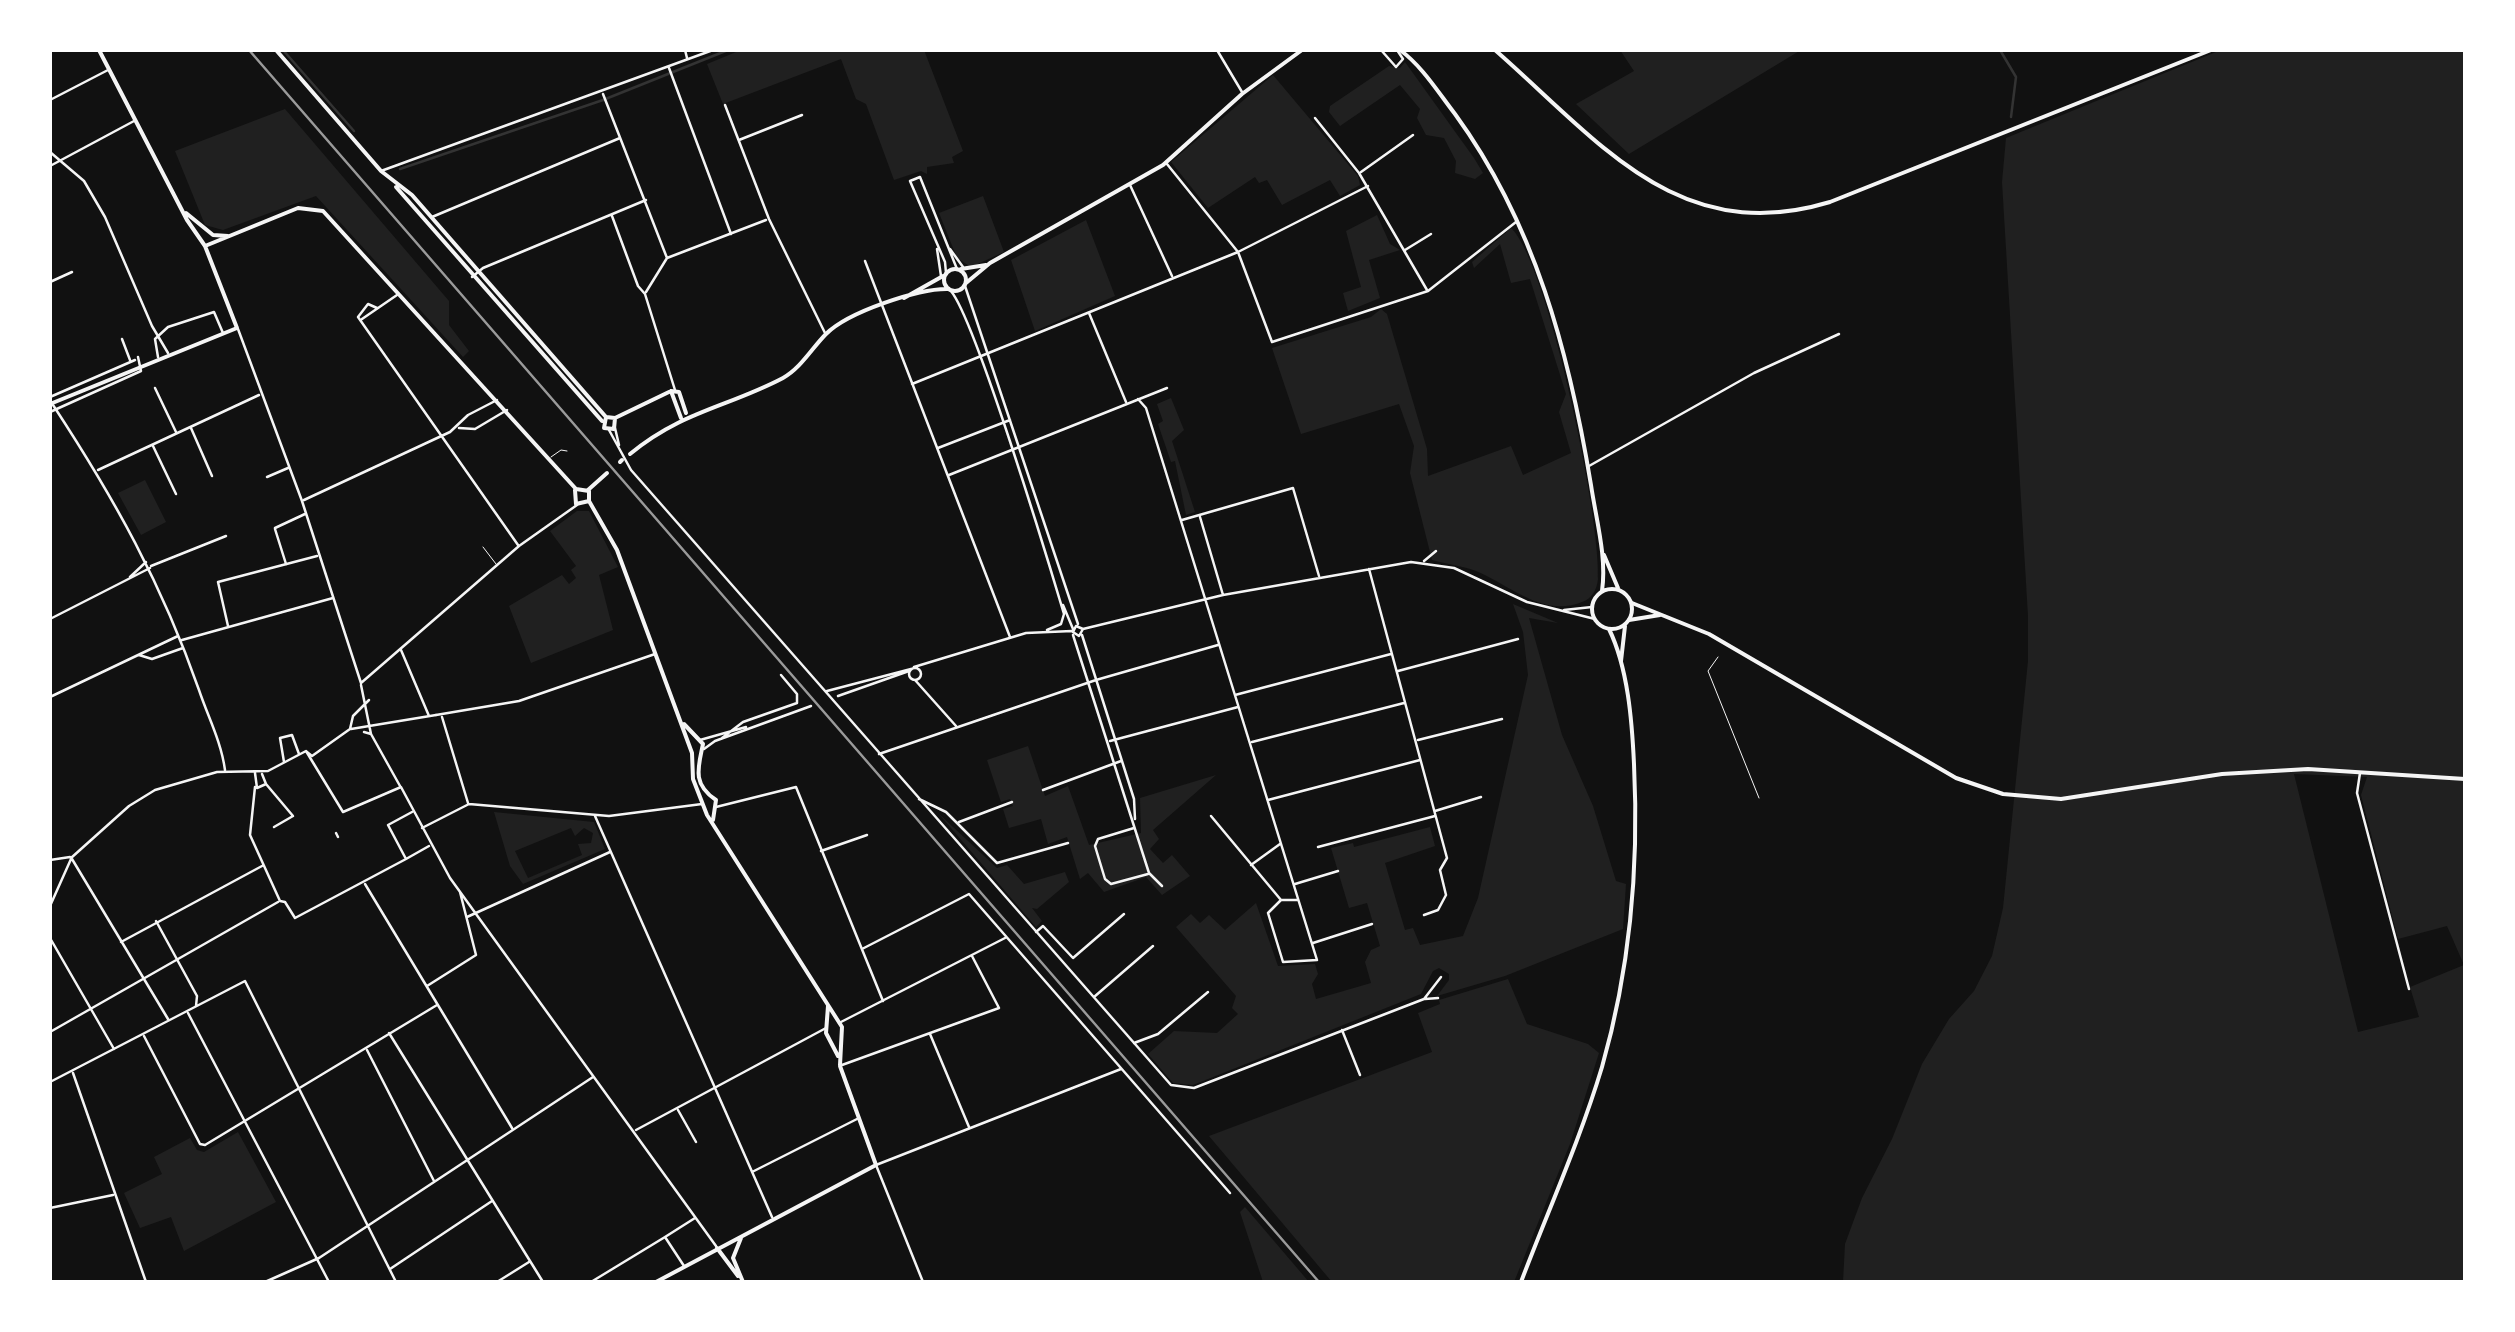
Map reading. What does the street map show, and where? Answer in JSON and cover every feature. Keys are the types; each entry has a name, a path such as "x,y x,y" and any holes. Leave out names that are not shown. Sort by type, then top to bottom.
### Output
{"street":[{"path":"100,50 181,208 201,239 210,245"},
{"path":"276,50 381,171 432,218 612,429 630,470 1164,1079 1182,1089 1424,999 1438,998"},
{"path":"684,50 688,60"},
{"path":"381,171 603,94 713,50"},
{"path":"1217,50 1242,94"},
{"path":"630,454 684,416 788,375 826,334 850,318 904,298 959,290 990,263 1166,163 1242,94 1302,50"},
{"path":"1381,50 1396,66 1403,59 1403,51"},
{"path":"1495,50 1658,187 1690,204 1721,212 1776,215 1803,210 2211,50"},
{"path":"1403,51 1462,124 1518,221 1564,346 1601,546 1602,591 1592,607 1595,619"},
{"path":"50,100 110,69"},
{"path":"669,69 731,234"},
{"path":"603,94 668,258"},
{"path":"725,105 769,219 826,334"},
{"path":"739,140 802,115"},
{"path":"1315,118 1359,172 1428,291"},
{"path":"50,166 136,121"},
{"path":"1359,172 1412,136"},
{"path":"425,223 620,138"},
{"path":"50,152 84,181 106,219 168,353"},
{"path":"1166,163 1238,252 1272,342 1428,291 1463,268 1518,221"},
{"path":"1136,826 1134,799 1116,740 978,326 966,276 957,268 920,177 910,181 936,243 943,276 958,299 979,357 1073,631 1149,874 1162,886"},
{"path":"390,179 472,277 604,419"},
{"path":"1130,185 1173,278"},
{"path":"912,384 1238,252 1368,186"},
{"path":"472,277 646,200"},
{"path":"181,208 211,234"},
{"path":"210,245 298,208 317,208 576,489 588,490 607,473"},
{"path":"924,213 933,210"},
{"path":"612,215 638,286 646,294 673,391 684,416"},
{"path":"646,294 668,258 769,219"},
{"path":"211,234 209,254 302,501 373,730 400,788 460,891 743,1282"},
{"path":"201,239 211,234 233,236"},
{"path":"1404,250 1431,234"},
{"path":"949,248 966,269"},
{"path":"865,262 1010,637"},
{"path":"904,298 957,268 990,263"},
{"path":"50,282 72,272"},
{"path":"361,320 399,294"},
{"path":"377,308 368,304 358,312 361,320 519,546"},
{"path":"158,335 214,312 222,333"},
{"path":"1089,313 1126,404"},
{"path":"969,329 978,326"},
{"path":"122,339 130,360 137,360 237,328"},
{"path":"1588,466 1754,373 1839,334"},
{"path":"158,335 158,356"},
{"path":"137,360 51,401 98,470 149,565 216,730 226,772"},
{"path":"50,412 141,371 137,360"},
{"path":"155,388 176,434"},
{"path":"948,476 1168,388"},
{"path":"71,391 76,401"},
{"path":"604,419 615,418 673,391"},
{"path":"98,470 260,394"},
{"path":"993,398 1002,395"},
{"path":"1138,399 1146,408 1317,960 1283,962 1268,913 1281,900 1298,900"},
{"path":"302,501 442,437 458,428 468,415 497,400"},
{"path":"458,428 475,429 507,410"},
{"path":"612,429 615,418"},
{"path":"937,449 1010,420"},
{"path":"190,427 212,476"},
{"path":"152,445 176,494"},
{"path":"267,477 290,468"},
{"path":"1181,520 1293,488 1319,578"},
{"path":"576,489 572,497 578,504"},
{"path":"588,490 590,502 617,550 657,653 691,751 693,779 703,804 839,1024 840,1066"},
{"path":"361,683 519,546 578,504 590,502"},
{"path":"1028,505 1038,502"},
{"path":"286,564 275,528 306,513"},
{"path":"1200,515 1222,595"},
{"path":"50,620 149,565 226,536"},
{"path":"1601,546 1620,590 1632,602 1709,634 1921,760 2003,794 2061,800 2237,772 2308,768 2465,779"},
{"path":"1422,562 1436,551"},
{"path":"228,627 218,582 320,555"},
{"path":"1047,561 1056,558"},
{"path":"838,696 896,677 926,662 1010,637 1047,630 1081,630 1222,595 1422,562 1465,572 1526,602 1595,619 1609,629 1621,666 1636,801 1635,866 1622,972 1596,1082 1520,1282"},
{"path":"1369,568 1447,858 1440,870 1446,895 1438,910 1424,915"},
{"path":"1602,591 1620,590"},
{"path":"50,698 179,638 334,598"},
{"path":"1047,630 1065,619 1060,599"},
{"path":"1621,666 1632,602"},
{"path":"1560,611 1592,607"},
{"path":"1609,629 1665,614"},
{"path":"1073,631 1081,630"},
{"path":"1397,671 1518,639"},
{"path":"880,754 1088,682 1220,645"},
{"path":"138,654 152,659 184,648"},
{"path":"401,648 429,716"},
{"path":"350,729 373,730 519,701 657,653"},
{"path":"1235,695 1392,654"},
{"path":"913,680 921,675 926,662"},
{"path":"826,691 911,669 921,675 927,692"},
{"path":"911,669 913,680"},
{"path":"691,751 702,751 732,730 797,702 796,694 782,675"},
{"path":"896,677 913,680 957,728"},
{"path":"306,752 312,756 350,729 366,701"},
{"path":"1250,742 1406,703"},
{"path":"722,738 811,706"},
{"path":"1107,742 1239,707"},
{"path":"443,715 459,783 469,804"},
{"path":"1416,741 1502,719"},
{"path":"681,720 702,751 698,780 716,800 714,824"},
{"path":"691,751 698,740 751,726"},
{"path":"284,762 280,738 292,734 300,755"},
{"path":"50,906 72,858 145,795 188,778 258,772 306,752"},
{"path":"306,752 343,814 400,788"},
{"path":"1268,800 1422,760"},
{"path":"1043,790 1122,761"},
{"path":"258,772 293,816 274,826"},
{"path":"258,772 250,835 280,902"},
{"path":"2360,772 2358,794 2408,989"},
{"path":"256,787 266,784"},
{"path":"421,828 469,804 595,816 703,804 713,809 794,786 883,1001"},
{"path":"703,804 709,796"},
{"path":"918,798 958,822 997,864 1068,843"},
{"path":"1318,847 1481,798"},
{"path":"958,822 1012,802"},
{"path":"406,859 388,825 413,812"},
{"path":"595,816 773,1219"},
{"path":"1210,816 1281,900"},
{"path":"1136,826 1098,839 1095,846 1111,884 1149,874"},
{"path":"821,851 866,835"},
{"path":"1252,866 1281,843"},
{"path":"50,1032 280,902 285,902 295,918 365,884 431,845"},
{"path":"467,917 611,851"},
{"path":"50,860 72,858"},
{"path":"72,858 169,1020"},
{"path":"120,942 262,866"},
{"path":"1294,884 1338,871"},
{"path":"365,884 513,1130"},
{"path":"426,986 476,954 460,891"},
{"path":"862,949 969,894 1230,1193"},
{"path":"1035,932 1043,926 1073,958 1124,914"},
{"path":"156,922 198,996 195,1008"},
{"path":"1312,943 1372,924"},
{"path":"635,1131 814,1038 827,1026 848,1020 1007,937"},
{"path":"50,938 115,1050"},
{"path":"1093,998 1153,946"},
{"path":"840,1066 1000,1007 972,956"},
{"path":"1424,999 1440,977"},
{"path":"50,1082 245,981 396,1282"},
{"path":"1132,1043 1158,1034 1208,992"},
{"path":"143,1034 200,1144 208,1144 437,1005"},
{"path":"828,1006 830,1038 923,1282"},
{"path":"187,1012 329,1282"},
{"path":"1342,1029 1360,1075"},
{"path":"389,1033 544,1282"},
{"path":"930,1034 969,1128"},
{"path":"814,1038 840,1037"},
{"path":"366,1047 435,1182"},
{"path":"656,1282 876,1165 1122,1069"},
{"path":"72,1072 146,1282"},
{"path":"265,1282 319,1258 594,1076"},
{"path":"678,1109 696,1142"},
{"path":"751,1173 858,1119"},
{"path":"50,1208 114,1195"},
{"path":"390,1269 493,1200"},
{"path":"591,1282 696,1217"},
{"path":"743,1282 734,1252 744,1234"},
{"path":"665,1237 684,1266"},
{"path":"496,1282 530,1261"}],"lane":[{"path":"551,458 561,450 567,452"},
{"path":"483,546 498,566"},
{"path":"1718,657 1708,671 1760,798"}],"shaded area":[{"path":"741,50 924,50 963,151 952,157 954,163 927,167 927,174 921,171 894,180 866,104 856,99 841,59 723,104 707,64"},
{"path":"1620,50 1801,50 1629,154 1576,104 1634,71"},
{"path":"2221,50 2465,50 2465,1282 1843,1282 1845,1244 1862,1198 1892,1139 1922,1064 1949,1019 1974,991 1992,956 2003,908 2028,661 2002,182 2006,138","holes":["2294,774 2367,777 2361,795 2398,939 2447,926 2464,965 2410,987 2419,1017 2358,1032"]},
{"path":"1405,62 1483,173 1475,179 1455,173 1456,161 1444,138 1426,135 1417,118 1420,109 1400,85 1340,126 1329,112 1330,106 1389,66 1400,68"},
{"path":"1273,75 1358,176 1360,185 1340,196 1330,180 1282,205 1267,180 1259,183 1255,177 1208,208 1171,162"},
{"path":"285,109 449,301 449,325 469,351 463,357 316,196 223,230 205,225 175,151"},
{"path":"983,196 1004,252 971,267 957,258 939,213"},
{"path":"1377,215 1390,244 1400,250 1369,260 1380,298 1348,311 1343,293 1361,287 1346,231"},
{"path":"1086,220 1115,296 1035,331 1011,260"},
{"path":"1511,228 1526,251 1556,339 1591,505 1597,583 1589,599 1568,606 1540,603 1476,571 1432,560 1410,473 1414,446 1399,404 1301,434 1272,348 1371,317 1381,309 1387,314 1427,449 1428,476 1511,446 1523,475 1571,453 1559,412 1566,394 1530,279 1511,283 1500,244 1474,268 1472,262"},
{"path":"1171,398 1184,430 1172,441 1195,512 1186,515 1175,461 1171,462 1158,424 1163,421 1157,404"},
{"path":"145,480 166,522 141,535 118,493"},
{"path":"577,511 589,511 618,567 599,575 613,630 531,663 509,606 562,575 569,584 576,578 571,570 576,566 550,531"},
{"path":"1513,604 1558,623 1529,618 1562,735 1593,806 1616,881 1626,884 1623,929 1505,976 1437,996 1449,980 1449,974 1439,968 1433,971 1421,994 1193,1085 1173,1083 1148,1054 1174,1031 1217,1033 1238,1014 1232,1008 1236,996 1176,927 1191,914 1200,923 1209,915 1225,930 1256,903 1278,966 1315,964 1318,974 1312,984 1316,999 1371,983 1365,962 1371,950 1380,946 1367,903 1349,908 1331,848 1353,843 1354,847 1430,827 1435,846 1385,863 1405,930 1413,928 1420,945 1463,936 1478,898 1528,675 1523,632"},
{"path":"1028,746 1045,796 1068,786 1089,845 1141,833 1140,798 1216,775 1153,830 1159,839 1150,849 1163,863 1172,855 1190,876 1162,895 1146,877 1104,892 1088,873 1080,879 1067,837 1048,844 1041,819 1009,828 1003,809 1013,806 1010,799 1001,802 987,760"},
{"path":"494,812 594,822 605,849 523,884 510,866","holes":["571,828 575,836 584,828 593,833 591,843 578,844 582,855 528,878 515,851"]},
{"path":"938,813 997,868 1007,865 1024,884 1065,872 1069,882 1037,909 1032,908 1042,921 1036,927"},
{"path":"1508,979 1527,1024 1588,1044 1599,1053 1570,1144 1514,1282 1332,1282 1209,1136 1432,1052 1418,1013 1440,1004 1439,1000"},
{"path":"238,1132 276,1202 184,1251 171,1217 140,1228 124,1193 162,1174 154,1157 190,1138 197,1150 204,1152"},
{"path":"1245,1207 1309,1282 1263,1282 1240,1212"}],"waterway":[{"path":"283,50 354,131"},
{"path":"400,169 603,100 728,50"},
{"path":"2000,50 2016,77 2011,117"}],"railway":[{"path":"249,50 1319,1282"}]}
